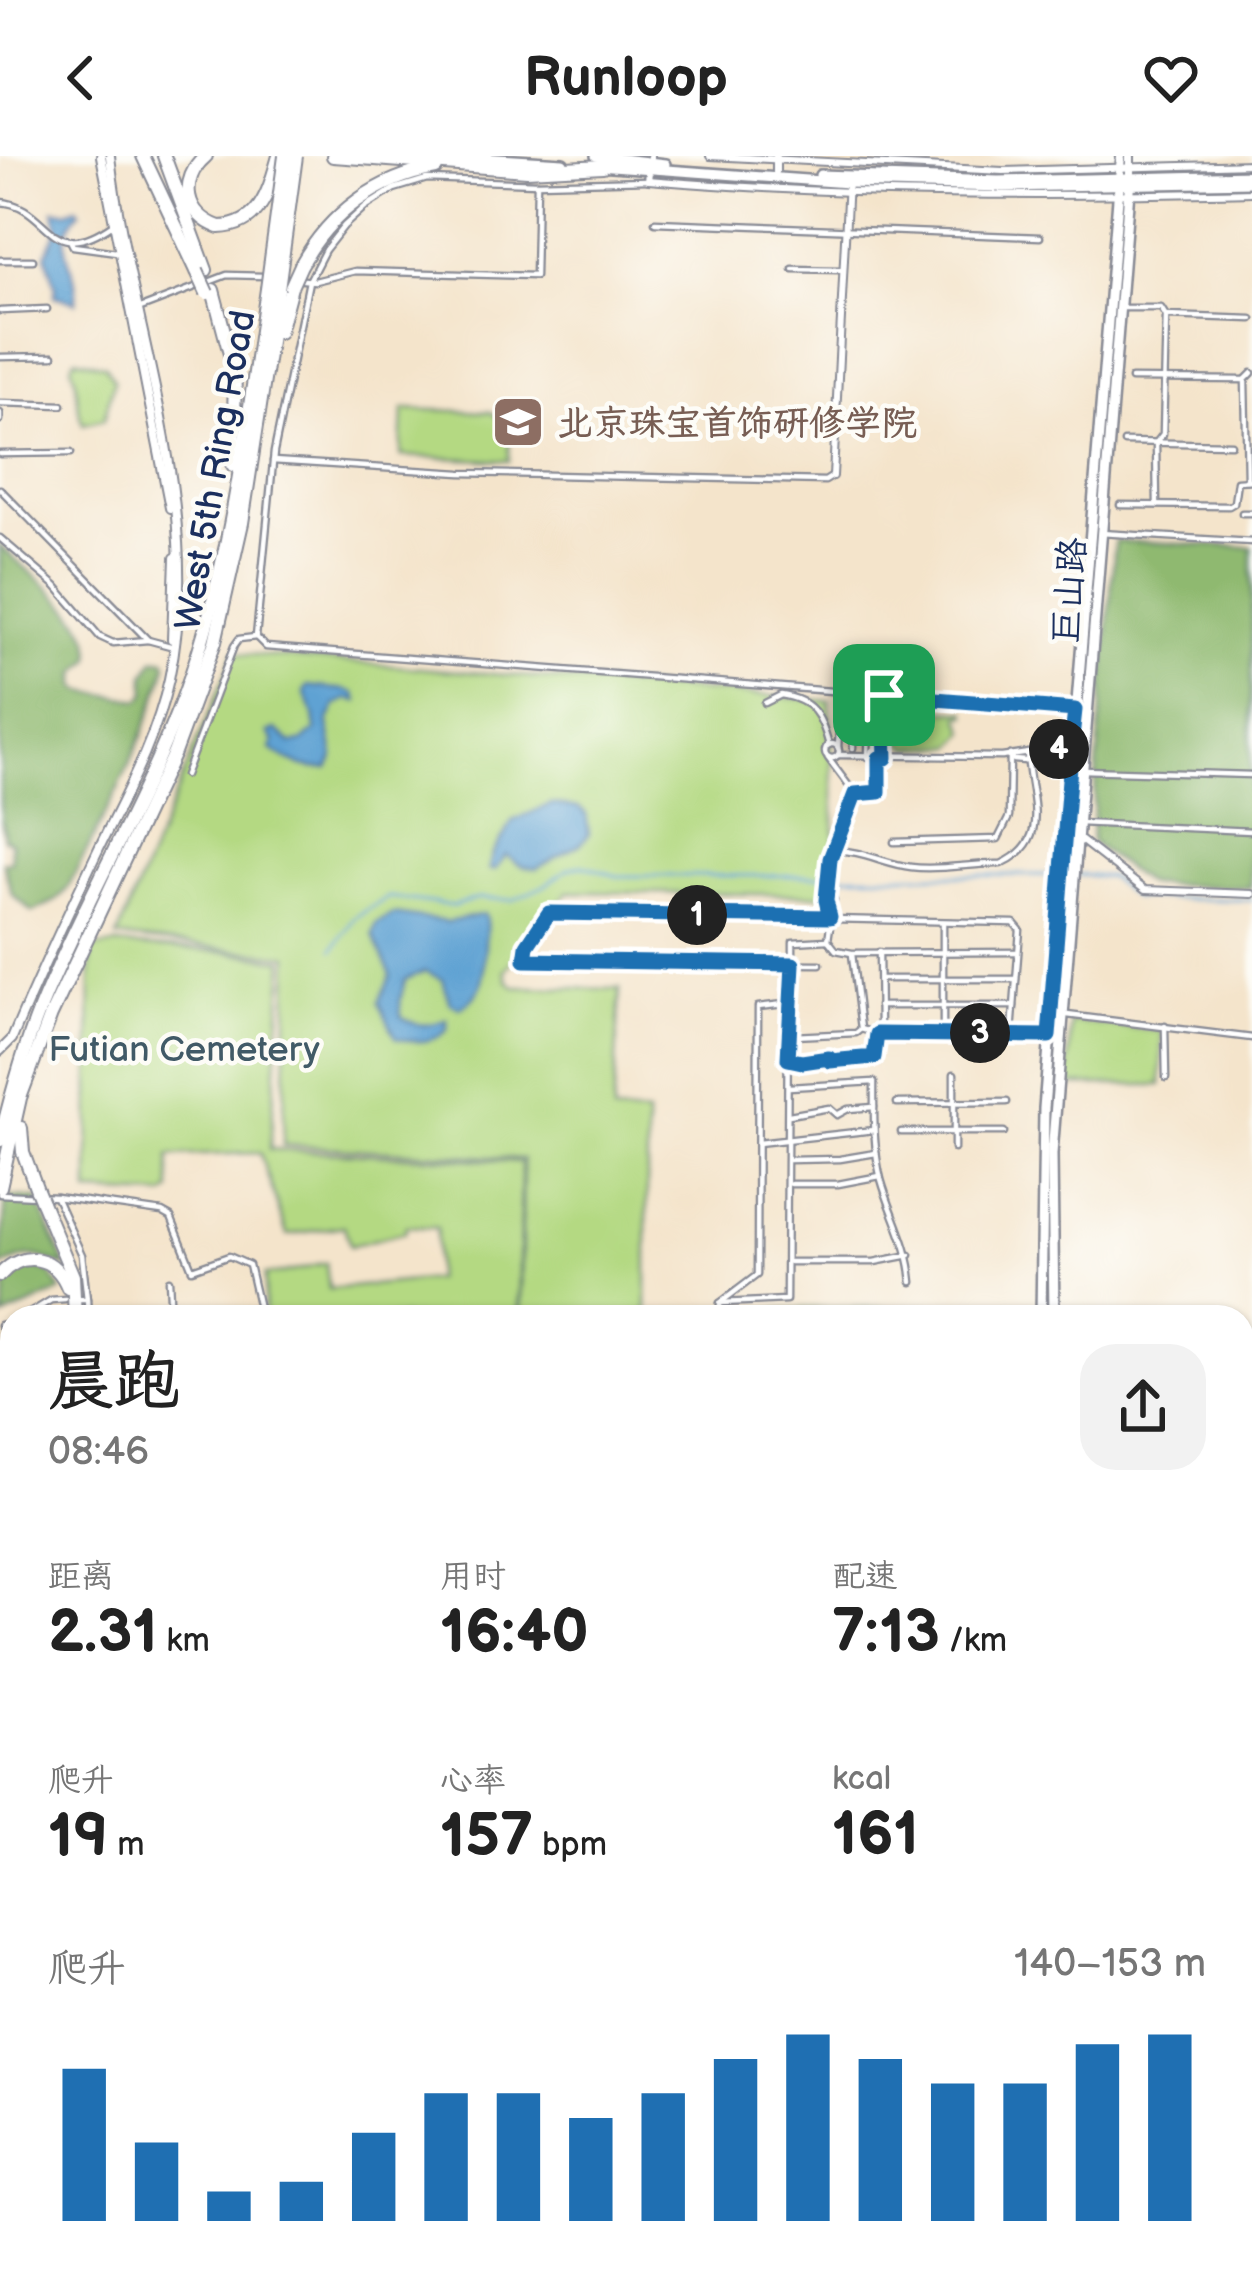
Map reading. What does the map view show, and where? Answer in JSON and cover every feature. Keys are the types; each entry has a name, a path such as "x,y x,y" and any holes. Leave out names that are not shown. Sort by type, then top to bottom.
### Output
{"highway":[{"path":"143,156 201,271 230,345 237,400 229,521"},
{"path":"164,156 201,271"},
{"path":"206,156 188,179 188,196 206,222 232,227 248,221 261,206 282,156"},
{"name":"West 5th Ring Road","path":"84,928 163,748 215,597 278,288 282,156"},
{"name":"West 5th Ring Road","path":"0,1140 39,1011 174,753 209,660 227,600 265,385 296,156"},
{"path":"333,156 527,170 601,159"},
{"path":"278,288 301,265 314,241 354,201 394,178 466,164"},
{"name":"West 5th Ring Road","path":"0,1191 20,1098 75,946"},
{"path":"20,1098 22,1152 70,1266 72,1305"},
{"path":"0,1275 22,1258 39,1259 54,1266 67,1283 70,1305"}],"main road":[{"path":"452,156 601,159 848,184 1252,178"},
{"name":"巨山路","path":"1041,1305 1041,1163 1049,1036 1071,747 1120,308 1121,156"},
{"name":"巨山路","path":"1054,1305 1052,1154 1083,770 1094,533 1130,156"},
{"path":"108,159 113,224 174,535 174,647"},
{"path":"0,1052 12,1039 148,746 174,647 180,593 177,520 108,159"},
{"path":"652,164 776,163 848,184"}],"street":[{"path":"710,156 776,163 1003,171 1252,192"},
{"path":"256,637 273,461 309,281 344,226 394,189 427,178 537,183 652,164"},
{"path":"1124,182 1252,164"},
{"path":"138,310 243,273 309,281 355,271 535,276 537,183"},
{"path":"273,461 825,482 833,476 848,184"},
{"path":"0,202 16,203 49,233 73,246 119,253"},
{"path":"655,222 1040,237"},
{"path":"69,242 97,235 113,224"},
{"path":"0,260 33,260"},
{"path":"793,269 843,270"},
{"path":"1120,308 1161,308 1166,316 1163,434 1156,443 1157,505"},
{"path":"0,311 46,309"},
{"path":"1166,316 1252,319"},
{"path":"0,357 53,356"},
{"path":"1131,380 1245,380 1252,373"},
{"path":"1120,505 1234,503 1236,483 1249,480 1245,380"},
{"path":"0,404 62,405"},
{"path":"1124,442 1231,444"},
{"path":"0,454 71,453"},
{"path":"0,489 148,640"},
{"path":"1242,513 1252,513"},
{"path":"1094,533 1252,542"},
{"path":"0,538 56,586 100,637 112,643 148,640 174,647"},
{"path":"256,637 266,647 1075,710"},
{"path":"185,775 234,646 239,639 256,637"},
{"path":"764,703 781,695 811,704 822,717 829,745 838,752 882,758 1010,755"},
{"path":"855,794 879,792 884,695"},
{"path":"838,752 840,710 884,711"},
{"path":"853,710 853,748"},
{"path":"868,757 869,710"},
{"path":"829,745 828,758 855,794"},
{"path":"1010,755 1014,760 1046,749 1071,747"},
{"path":"1046,749 1046,762"},
{"path":"828,758 838,752"},
{"path":"894,842 998,839 1009,817 1010,755"},
{"path":"1027,757 1051,766 1070,766"},
{"path":"834,850 920,868 1011,860 1024,848 1036,823 1027,757"},
{"path":"1083,770 1252,775"},
{"path":"855,794 830,866 829,892 834,900 828,940 836,950 1016,952"},
{"path":"1079,824 1252,831"},
{"path":"1065,835 1078,838 1144,890 1252,894"},
{"path":"820,964 527,962 525,953 549,913 1015,923 1019,930 1012,1033"},
{"path":"943,924 943,1032"},
{"path":"720,1303 786,1300 788,1016 793,1011 794,942 828,940"},
{"path":"788,1059 874,1057 879,952"},
{"path":"852,953 861,1029"},
{"path":"880,979 1016,979"},
{"path":"720,1303 757,1275 758,1007 793,1003"},
{"path":"879,1006 1014,1006"},
{"path":"1062,1014 1252,1038"},
{"path":"1165,1026 1166,1078"},
{"path":"861,1029 877,1034 1049,1036"},
{"path":"794,1036 861,1029"},
{"path":"954,1074 954,1149"},
{"path":"790,1087 874,1082 880,1176 910,1256 912,1282"},
{"path":"896,1103 1006,1102"},
{"path":"789,1115 829,1108 837,1115 874,1107"},
{"path":"758,1143 874,1130"},
{"path":"901,1132 1004,1132"},
{"path":"790,1160 876,1153"},
{"path":"789,1184 838,1184 880,1176"},
{"path":"0,1191 153,1208 171,1217 192,1269 229,1256 249,1265 258,1305"},
{"path":"56,1197 82,1256 85,1305"},
{"path":"788,1262 874,1262 910,1256"},
{"path":"169,1280 170,1305"},
{"path":"43,1305 65,1299"}],"green space":[{"path":"75,358 105,365 114,380 104,419 83,424 71,366"},
{"path":"403,409 491,412 510,426 509,461 401,456"},
{"path":"1115,541 1252,547 1250,888 1147,884 1091,842"},
{"path":"0,545 58,597 84,628 91,659 77,673 77,687 140,700 146,694 145,676 154,659 165,659 167,664 135,751 67,889 33,912 12,894 3,862 11,861 11,842 4,838 0,804"},
{"path":"234,653 830,701 837,895 568,892 505,970 515,987 620,989 613,1113 647,1115 647,1305 521,1305 523,1159 283,1145 289,956 117,937"},
{"path":"886,711 966,711 967,715 960,716 966,732 954,746 909,748 897,736 901,716 886,716"},
{"name":"Futian Cemetery","path":"117,945 284,960 270,1149 521,1162 518,1305 264,1305 265,1275 326,1263 329,1289 435,1279 437,1228 406,1226 405,1232 350,1246 344,1226 287,1235 260,1153 169,1156 171,1191 164,1196 89,1193 91,948"},
{"path":"1071,1022 1162,1031 1161,1085 1067,1085"},
{"path":"6,1197 37,1199 66,1267 34,1257 0,1267"},
{"path":"37,1267 51,1274 61,1291 31,1305 4,1305 7,1283 15,1273"}],"water":[{"path":"77,207 80,211 65,245 76,302 54,296 56,286 46,255 58,228 54,210"},
{"path":"308,686 346,690 358,701 347,699 336,705 328,723 334,756 328,768 298,764 271,749 274,741 268,733 276,730 291,743 302,742 316,730 304,692"},
{"path":"551,804 579,808 586,814 589,834 580,844 536,869 521,866 506,855 495,870 489,870 512,821"},
{"path":"393,914 448,922 484,914 482,981 469,1002 460,1008 450,1003 443,980 425,971 405,980 401,1016 423,1025 447,1020 447,1030 429,1040 396,1038 379,1002 391,975 373,935 376,924"}],"waterway":[{"path":"333,950 354,918 389,897 453,906 478,898 513,900 582,865 617,876 1063,875"},
{"path":"1078,875 1109,877 1134,898 1252,900"}],"place":[{"name":"北京珠宝首饰研修学院","path":"518,422"}],"route":[{"path":"884,695 1075,710 1071,747 1046,749 1046,762 1051,766 1070,766 1049,1036 877,1034 874,1057 802,1062 788,1059 793,964 525,960 527,946 549,913 830,917 826,900 835,841 850,815 855,794 879,792 879,758 886,758 884,695"}]}
